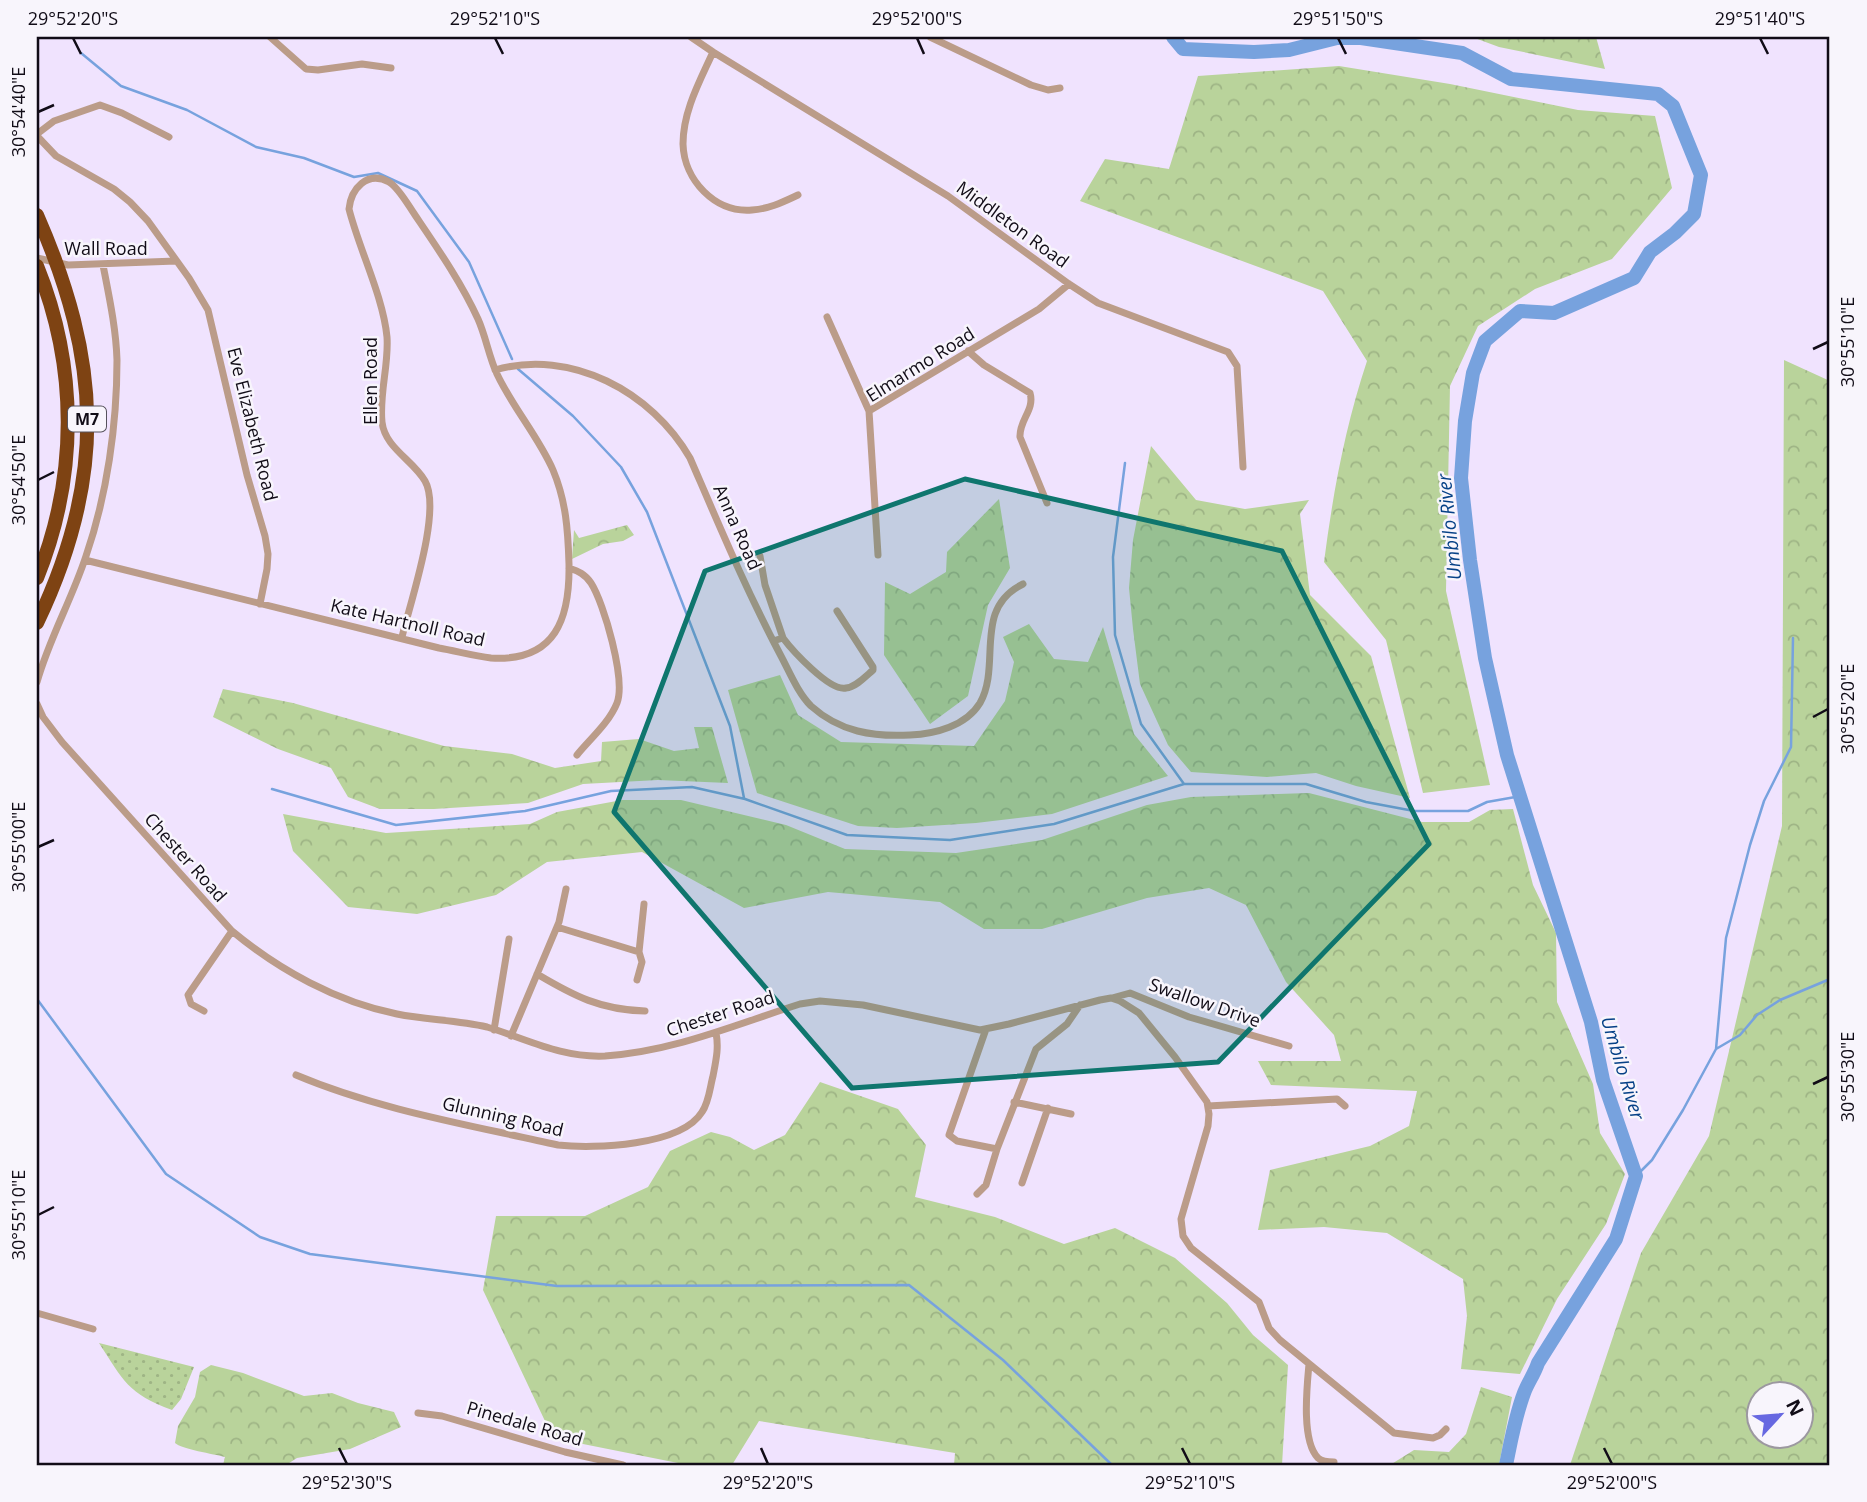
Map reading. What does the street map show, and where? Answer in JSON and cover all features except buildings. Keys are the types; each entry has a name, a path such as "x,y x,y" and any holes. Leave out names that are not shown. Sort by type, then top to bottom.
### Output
{"highway":[{"name":"M7","path":"37,215 65,287 75,322 87,400 88,436 78,515 54,587 37,623"},
{"name":"M7","path":"37,266 61,344 68,402 69,439 57,517 48,552 37,578"}],"street":[{"path":"270,37 306,69 362,64 391,68"},
{"name":"Middleton Road","path":"691,37 948,196 1102,305 1231,355 1238,373 1243,467"},
{"path":"930,37 1031,85 1048,90 1060,88"},
{"path":"713,52 689,108 683,143 687,164 695,183 707,196 730,208 750,211 770,208 798,195"},
{"path":"169,137 100,104 54,121 37,135 42,144 64,161 130,202 176,261"},
{"name":"Kate Hartnoll Road","path":"85,560 490,657 523,654 539,647 559,629 567,604 569,568 566,514 559,485 541,446 506,394 495,370 480,322 456,276 391,183 385,180 367,181 355,187 350,195"},
{"name":"Ellen Road","path":"350,195 351,219 385,324 387,352 382,424 389,441 425,481 431,499 429,525 402,637"},
{"name":"Wall Road","path":"37,258 68,265 176,261"},
{"name":"Eve Elizabeth Road","path":"176,261 208,310 247,475 265,536 267,569 260,604"},
{"path":"37,682 85,560 105,483 115,387 115,335 103,265"},
{"name":"Elmarmo Road","path":"878,555 869,411 1039,309 1069,284"},
{"path":"827,317 869,411"},
{"path":"968,351 1030,393 1032,405 1020,426 1020,437 1047,503"},
{"name":"Anna Road","path":"495,370 540,363 587,372 624,391 677,436 690,458 773,641 804,699 836,724 874,736 922,734 954,724 970,714 980,702 988,680 990,634 998,608 1007,593 1023,584"},
{"path":"760,556 767,593 783,638 829,683 840,688 850,687 873,670 873,667 837,611"},
{"path":"569,568 584,575 595,591 613,644 619,678 616,705 577,755"},
{"path":"773,641 783,638"},
{"name":"Chester Road","path":"37,704 43,717 62,741 232,931 292,973 350,1000 385,1012 464,1023 559,1052 590,1056 649,1051 677,1045 800,1004 820,1001 863,1005 968,1028 986,1029 1111,998"},
{"path":"511,1036 557,927 566,889"},
{"path":"637,980 642,962 639,952 645,904"},
{"path":"557,927 639,952"},
{"path":"204,1012 191,1004 188,995 232,931"},
{"path":"494,1030 509,939"},
{"path":"537,974 572,994 603,1007 645,1011"},
{"name":"Swallow Drive","path":"1111,998 1133,994 1189,1017 1289,1046"},
{"path":"1111,998 1131,1006 1143,1018 1200,1091 1208,1106 1208,1126 1185,1201 1181,1229 1191,1248 1259,1302 1269,1328 1394,1433 1433,1438 1446,1429"},
{"path":"977,1194 986,1185 1014,1102 1036,1049 1064,1026 1080,1005"},
{"path":"986,1029 949,1135 957,1141 997,1149"},
{"name":"Glunning Road","path":"296,1075 379,1104 558,1145 579,1147 639,1143 672,1132 695,1120 702,1113 718,1052 716,1032"},
{"path":"1208,1106 1337,1099 1345,1106"},
{"path":"1014,1102 1071,1114"},
{"path":"1022,1183 1048,1108"},
{"path":"37,1313 93,1329"},
{"path":"1309,1364 1307,1429 1317,1458 1334,1462"},
{"name":"Pinedale Road","path":"418,1413 442,1416 565,1452 623,1465"}],"highlighted area":[{"path":"965,479 1282,551 1429,844 1218,1062 852,1088 614,812 705,571"}],"green space":[{"path":"1472,37 1596,37 1605,69 1499,47"},
{"path":"1339,66 1450,84 1578,110 1655,116 1672,188 1612,259 1535,289 1478,326 1450,386 1446,591 1490,785 1423,793 1386,640 1324,562 1341,460 1367,361 1323,291 1080,201 1105,159 1169,169 1198,76"},
{"path":"1784,360 1830,381 1830,1465 1570,1465 1641,1253 1709,1136 1782,826"},
{"path":"1151,446 1196,500 1245,509 1309,500 1300,514 1310,595 1371,656 1410,798 1356,786 1316,773 1267,777 1191,772 1168,745 1140,684 1129,588 1133,540"},
{"path":"999,499 1010,568 988,605 968,696 930,724 884,655 885,582 910,594 946,572 947,552"},
{"path":"627,525 634,535 623,541 603,544 572,559 574,530 579,538"},
{"path":"1029,624 1054,659 1088,662 1103,627 1134,734 1168,776 1052,814 976,823 897,828 858,826 757,793 728,690 780,675 798,715 841,742 974,746 1005,701 1014,662 1003,637"},
{"path":"223,689 293,703 444,746 512,754 555,768 601,761 602,742 639,739 674,751 699,748 694,727 712,727 728,783 658,780 583,784 528,803 434,809 380,809 348,797 331,768 278,749 213,717"},
{"path":"1309,793 1422,822 1469,822 1490,810 1513,809 1533,885 1556,933 1557,1002 1593,1084 1600,1133 1625,1174 1606,1224 1557,1299 1520,1374 1461,1369 1467,1316 1463,1279 1387,1233 1324,1227 1258,1230 1270,1170 1370,1146 1409,1126 1417,1091 1271,1085 1258,1061 1341,1061 1334,1035 1286,982 1246,905 1209,888 1147,898 1042,929 984,929 940,902 828,892 744,908 642,852 547,862 496,895 417,914 348,907 293,851 283,814 386,833 530,824 557,812 622,800 681,800 786,825 845,849 956,853 1042,840 1147,805 1191,797"},
{"path":"820,1082 898,1109 926,1145 915,1197 995,1217 1064,1244 1115,1228 1175,1258 1227,1303 1253,1335 1288,1365 1282,1465 954,1465 955,1453 759,1421 732,1465 688,1465 553,1438 483,1290 496,1216 585,1216 648,1187 670,1151 711,1132 730,1137 754,1150 785,1135"},
{"path":"99,1343 194,1367 181,1399 172,1410 136,1392 121,1376"},
{"path":"211,1365 243,1373 304,1396 332,1393 394,1412 401,1427 350,1449 297,1458 286,1465 223,1465 225,1457 175,1443 178,1426 195,1397 200,1372"},
{"path":"1481,1387 1512,1397 1499,1465 1390,1465 1414,1450 1449,1452 1466,1434"}],"waterway":[{"name":"Umbilo River","path":"1173,37 1183,49 1254,52 1289,50 1337,38 1361,38 1462,53 1511,79 1658,94 1673,106 1701,175 1694,214 1650,252 1634,278 1554,313 1520,311 1485,341 1473,373 1465,421 1461,478 1485,658 1507,755 1591,1022 1603,1080 1636,1176 1616,1239 1538,1363 1526,1389 1506,1465"},
{"path":"81,53 121,86 187,110 256,147 304,158 354,177 378,173 417,191 469,262 512,359"},
{"path":"518,369 573,416 621,467 647,512 730,726 744,798"},
{"path":"1125,463 1113,557 1115,635 1141,724 1184,784"},
{"path":"1716,1049 1726,938 1764,801 1791,747 1793,638"},
{"path":"272,789 396,825 525,811 611,791 692,787 745,799 847,835 950,840 1054,824 1184,784 1306,784 1366,802 1414,811 1468,811 1487,802 1521,796"},
{"path":"1636,1176 1652,1160 1716,1049 1740,1035 1757,1015 1780,1000 1830,979"},
{"path":"37,999 166,1174 260,1237 310,1254 557,1286 909,1285 1003,1360 1112,1465"}]}
